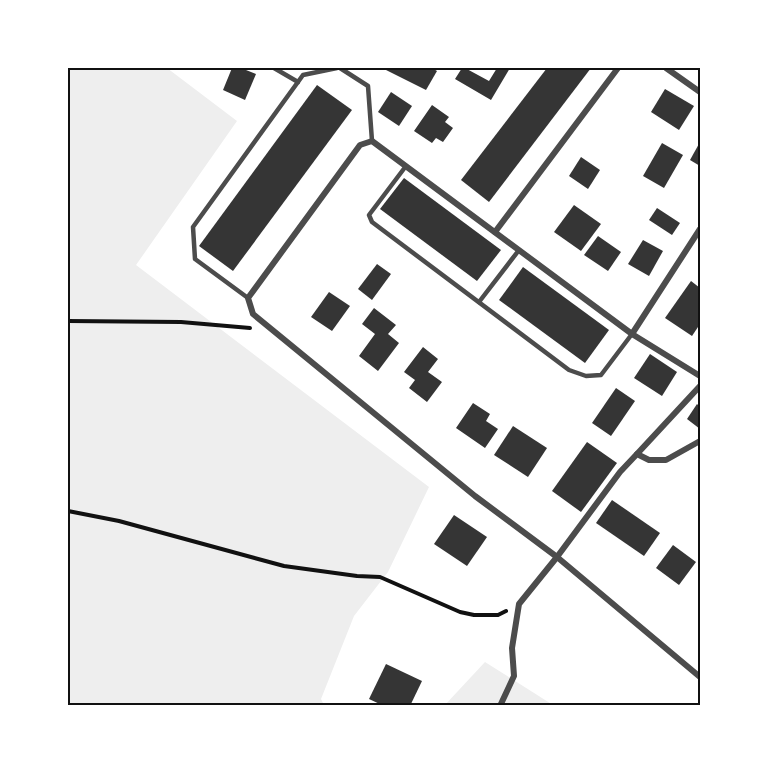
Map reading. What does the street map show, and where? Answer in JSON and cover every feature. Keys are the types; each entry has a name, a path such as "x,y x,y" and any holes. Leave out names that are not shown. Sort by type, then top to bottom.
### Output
{"street":[{"path":"495,232 618,68"},
{"path":"666,68 700,92"},
{"path":"700,376 632,334 372,141 360,145 248,298 253,314 272,330 475,496 557,557 700,677"},
{"path":"632,334 700,229"},
{"path":"500,705 513,676 512,648 519,604 620,472 700,386"},
{"path":"637,454 649,460 666,460 700,441"}],"lane":[{"path":"274,68 298,82"},
{"path":"248,298 195,259 194,227 308,68"},
{"path":"303,75 339,68 368,86 372,141"},
{"path":"406,166 369,215 372,222 569,370 586,376 601,375 632,334"},
{"path":"479,302 519,250"}],"path":[{"path":"68,321 181,322 272,330"},
{"path":"68,511 119,521 284,566 380,577 460,612 474,615 498,615 519,604"}],"shaded area":[{"path":"68,68 167,68 237,121 136,265 429,487 388,572 354,616 321,699 324,705 68,705"},
{"path":"485,662 553,705 444,706"}],"building":[{"path":"232,68 241,68 256,74 245,100 223,90"},
{"path":"382,68 432,68 437,71 426,90"},
{"path":"462,68 489,81 497,68 510,68 491,100 455,79"},
{"path":"547,68 591,68 489,202 461,180"},
{"path":"317,85 352,110 233,271 199,246"},
{"path":"665,89 694,106 679,130 651,112"},
{"path":"391,92 412,106 399,126 378,112"},
{"path":"432,105 449,117 445,122 453,128 443,142 436,138 432,143 414,131"},
{"path":"700,142 700,166 690,160"},
{"path":"662,143 683,155 664,188 643,176"},
{"path":"581,157 600,170 588,189 569,176"},
{"path":"404,178 501,250 477,281 380,209"},
{"path":"574,205 601,224 581,251 554,232"},
{"path":"657,208 680,223 672,235 649,220"},
{"path":"598,236 621,252 608,271 584,255"},
{"path":"643,240 663,251 649,276 628,264"},
{"path":"377,264 391,274 372,300 358,289"},
{"path":"523,267 609,330 585,363 499,300"},
{"path":"691,281 700,288 700,324 692,336 665,318"},
{"path":"329,292 350,306 332,331 311,317"},
{"path":"374,308 396,325 388,334 399,343 378,371 359,356 375,334 362,324"},
{"path":"423,347 438,359 428,372 442,382 427,402 409,388 415,380 404,372"},
{"path":"650,354 677,372 662,396 634,378"},
{"path":"616,388 635,401 611,436 592,423"},
{"path":"473,403 490,414 486,421 498,429 485,448 456,428"},
{"path":"697,404 700,407 700,429 687,419"},
{"path":"513,426 547,448 528,477 494,455"},
{"path":"587,442 617,463 581,512 552,491"},
{"path":"612,500 660,533 644,556 596,523"},
{"path":"454,515 487,537 467,566 434,544"},
{"path":"673,545 696,562 679,585 656,568"},
{"path":"386,664 422,681 410,706 384,706 369,699"}]}
